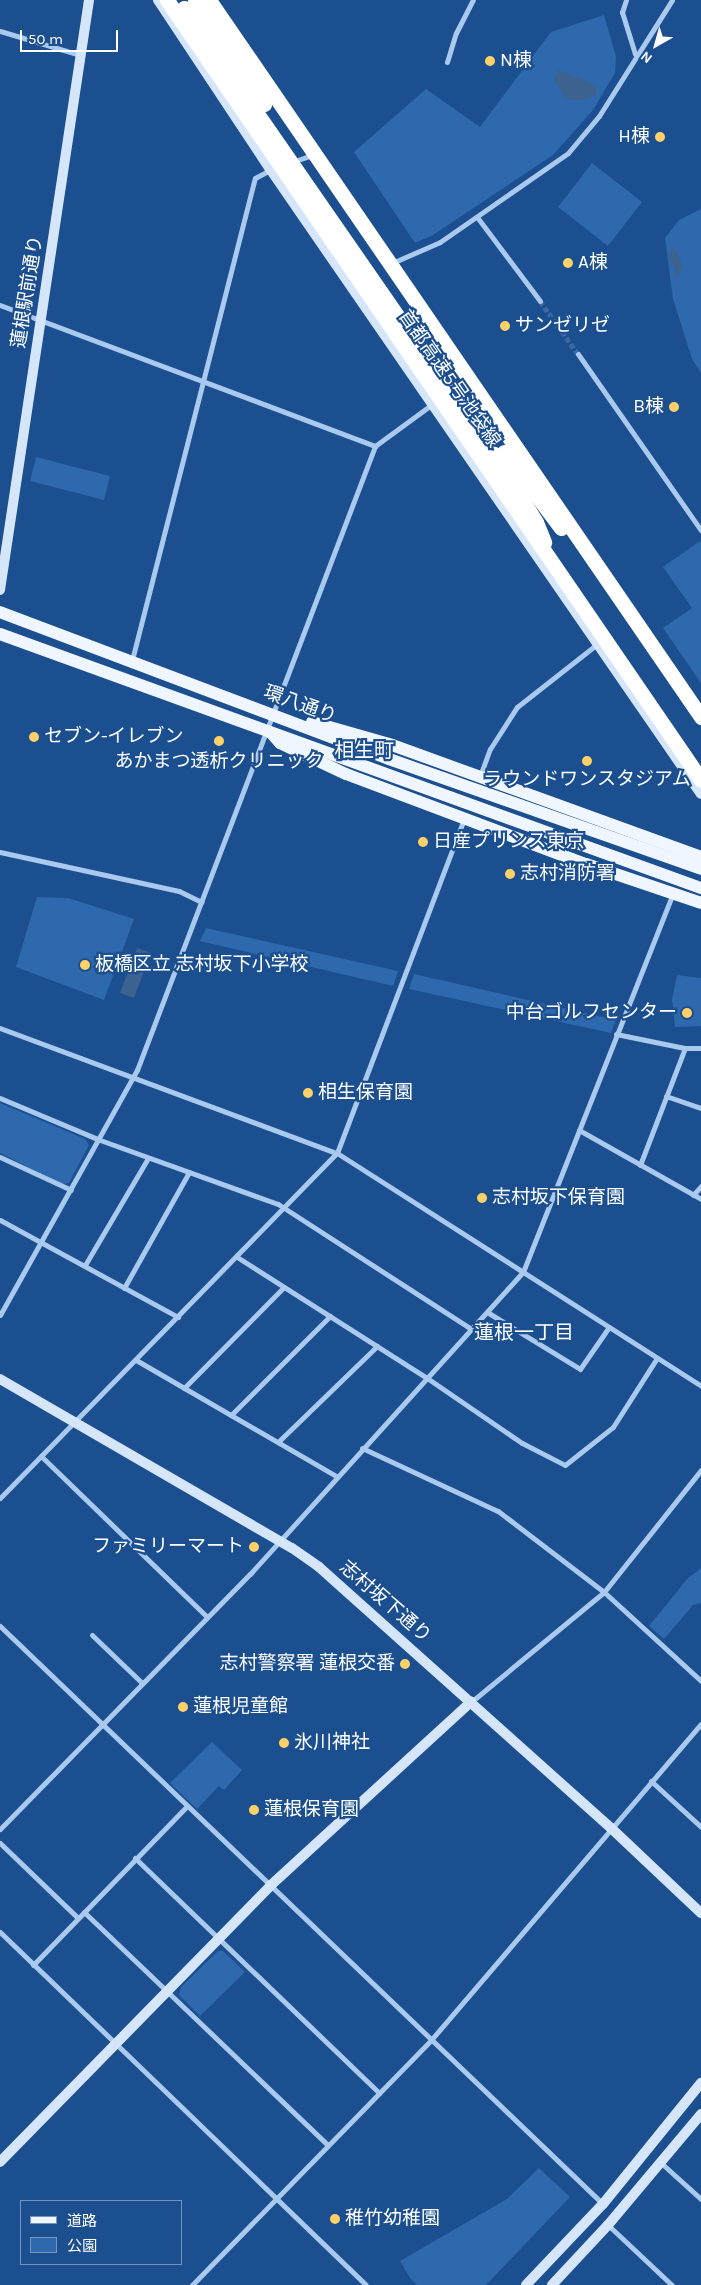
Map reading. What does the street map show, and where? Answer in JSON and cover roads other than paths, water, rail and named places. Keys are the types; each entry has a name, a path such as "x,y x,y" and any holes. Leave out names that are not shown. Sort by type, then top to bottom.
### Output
{"highway":[{"name":"首都高速5号池袋線","path":"166,0 701,780"},
{"path":"178,0 477,420 535,497 604,578"},
{"path":"195,0 477,420 536,522 563,596"},
{"name":"首都高速5号池袋線","path":"209,0 701,716"}],"main road":[{"name":"環八通り","path":"0,612 390,758 701,870"},
{"name":"環八通り","path":"0,634 701,888"},
{"path":"277,716 342,730 480,776 699,856"},
{"path":"268,730 280,743 313,760 464,818 701,903"}],"street":[{"name":"蓮根駅前通り","path":"0,590 83,56 89,0"},
{"path":"158,0 270,169 431,405 701,794"},
{"path":"209,0 471,376 604,578 701,716"},
{"path":"447,62 456,33 473,0"},
{"path":"626,0 622,12 636,54"},
{"path":"392,263 440,242 568,154 599,116 636,54 672,0"},
{"path":"0,31 83,56"},
{"path":"132,661 256,178 270,169 317,153"},
{"path":"477,216 540,301"},
{"path":"0,306 204,380 375,446"},
{"path":"578,354 701,530"},
{"path":"0,1315 100,1140 133,1078 268,730 277,716 375,446 431,405"},
{"path":"480,776 490,749 517,706 597,644"},
{"path":"0,1498 76,1424 337,1153 464,818"},
{"path":"0,852 178,891 202,902"},
{"path":"0,1828 280,1541 336,1476 523,1272 672,894"},
{"path":"0,1028 337,1153 701,1386"},
{"path":"616,1034 685,1048 701,1048"},
{"path":"640,1165 685,1048"},
{"path":"666,1096 701,1108"},
{"path":"0,1098 100,1140 278,1204 284,1210 471,1329"},
{"path":"579,1130 701,1200"},
{"path":"0,1157 71,1190"},
{"path":"85,1265 148,1158"},
{"path":"124,1288 189,1172"},
{"path":"693,1195 701,1186"},
{"path":"0,1220 42,1240 178,1317"},
{"path":"237,1257 427,1378 522,1443 565,1465 614,1427 657,1358"},
{"path":"184,1388 284,1287"},
{"path":"487,1312 580,1369 609,1327"},
{"path":"232,1415 330,1316"},
{"path":"278,1442 377,1346"},
{"path":"136,1360 336,1476"},
{"name":"志村坂下通り","path":"0,1380 280,1541 319,1567 611,1828 701,1914"},
{"path":"362,1448 498,1511 604,1592 701,1681"},
{"path":"42,1456 207,1617"},
{"path":"0,2162 270,1886 471,1702 604,1592 701,1470"},
{"path":"0,1626 603,2204"},
{"path":"92,1635 142,1683"},
{"path":"192,2285 431,2040 701,1724"},
{"path":"651,1781 701,1827"},
{"path":"33,1965 187,1806"},
{"path":"0,1843 78,1918"},
{"path":"135,1858 379,2093"},
{"path":"84,1912 168,1989 328,2145"},
{"path":"0,1932 366,2285"},
{"path":"526,2285 603,2204 701,2083"},
{"path":"552,2285 608,2225 691,2124 701,2116"},
{"path":"660,2162 701,2199"},
{"path":"608,2225 672,2285"}],"tunnel":[{"path":"540,301 578,354"}],"place":[{"name":"N棟","path":"490,61"},
{"name":"H棟","path":"660,137"},
{"name":"A棟","path":"568,263"},
{"name":"サンゼリゼ","path":"505,326"},
{"name":"B棟","path":"674,407"},
{"name":"セブン-イレブン","path":"34,737"},
{"name":"あかまつ透析クリニック","path":"219,741"},
{"name":"ラウンドワンスタジアム","path":"587,761"},
{"name":"日産プリンス東京","path":"423,842"},
{"name":"志村消防署","path":"510,874"},
{"name":"板橋区立 志村坂下小学校","path":"85,965"},
{"name":"中台ゴルフセンター","path":"687,1013"},
{"name":"相生保育園","path":"308,1093"},
{"name":"志村坂下保育園","path":"482,1198"},
{"name":"ファミリーマート","path":"254,1547"},
{"name":"志村警察署 蓮根交番","path":"405,1664"},
{"name":"蓮根児童館","path":"183,1707"},
{"name":"氷川神社","path":"284,1743"},
{"name":"蓮根保育園","path":"254,1810"},
{"name":"稚竹幼稚園","path":"335,2219"}],"district":[{"name":"相生町","path":"364,750"},
{"name":"蓮根一丁目","path":"524,1332"}]}
